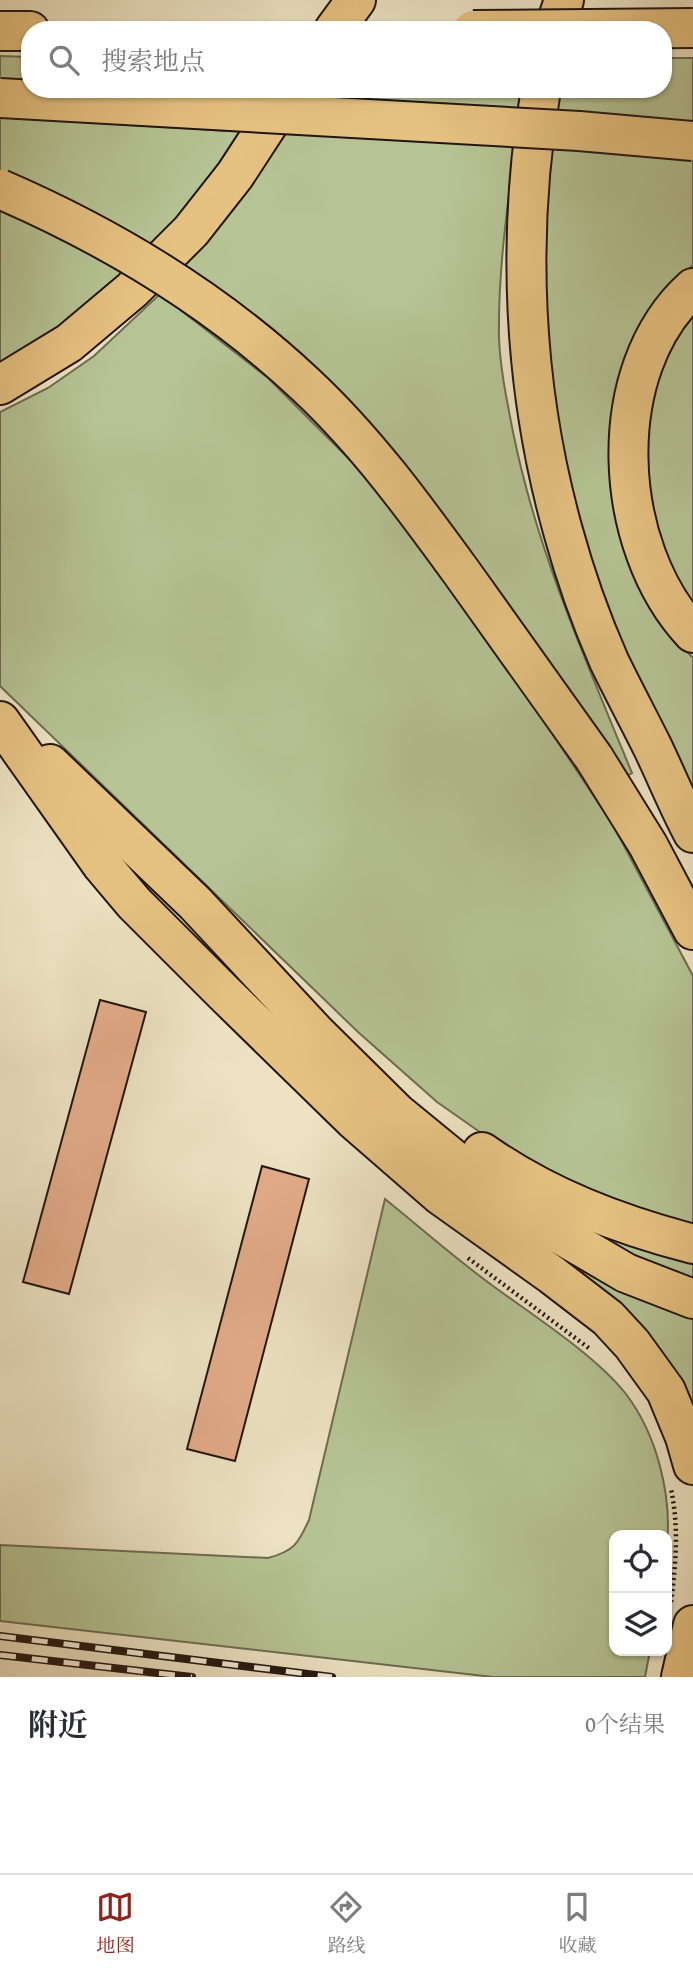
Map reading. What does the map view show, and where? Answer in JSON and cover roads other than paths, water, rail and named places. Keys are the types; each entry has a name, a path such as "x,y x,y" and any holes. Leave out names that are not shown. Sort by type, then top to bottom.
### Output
{"highway":[{"path":"341,21 356,0"},
{"path":"557,21 564,0"},
{"path":"672,28 693,28"},
{"path":"0,31 21,31"},
{"path":"0,385 69,343 132,290 191,231 235,175 285,98"},
{"path":"540,98 530,167 526,241 528,345 541,436 563,531 609,660 693,833"},
{"path":"0,99 579,131 693,141"},
{"path":"0,189 75,224 194,296 234,325 306,386 356,438 403,492 594,758 648,845 693,930"},
{"path":"693,288 665,321 641,372 632,404 628,467 634,511 645,551 669,601 693,633"},
{"path":"0,719 82,815 439,1122 508,1171 539,1187 614,1222 693,1244"},
{"path":"82,815 134,902 355,1121 440,1195 608,1318 638,1352 666,1391 685,1437 681,1473"},
{"path":"237,946 316,1033 397,1113 469,1172 544,1226 583,1250 626,1273 693,1300"},
{"path":"681,1618 681,1677"}],"railway":[{"path":"0,1636 332,1677"},
{"path":"0,1655 192,1677"}]}
